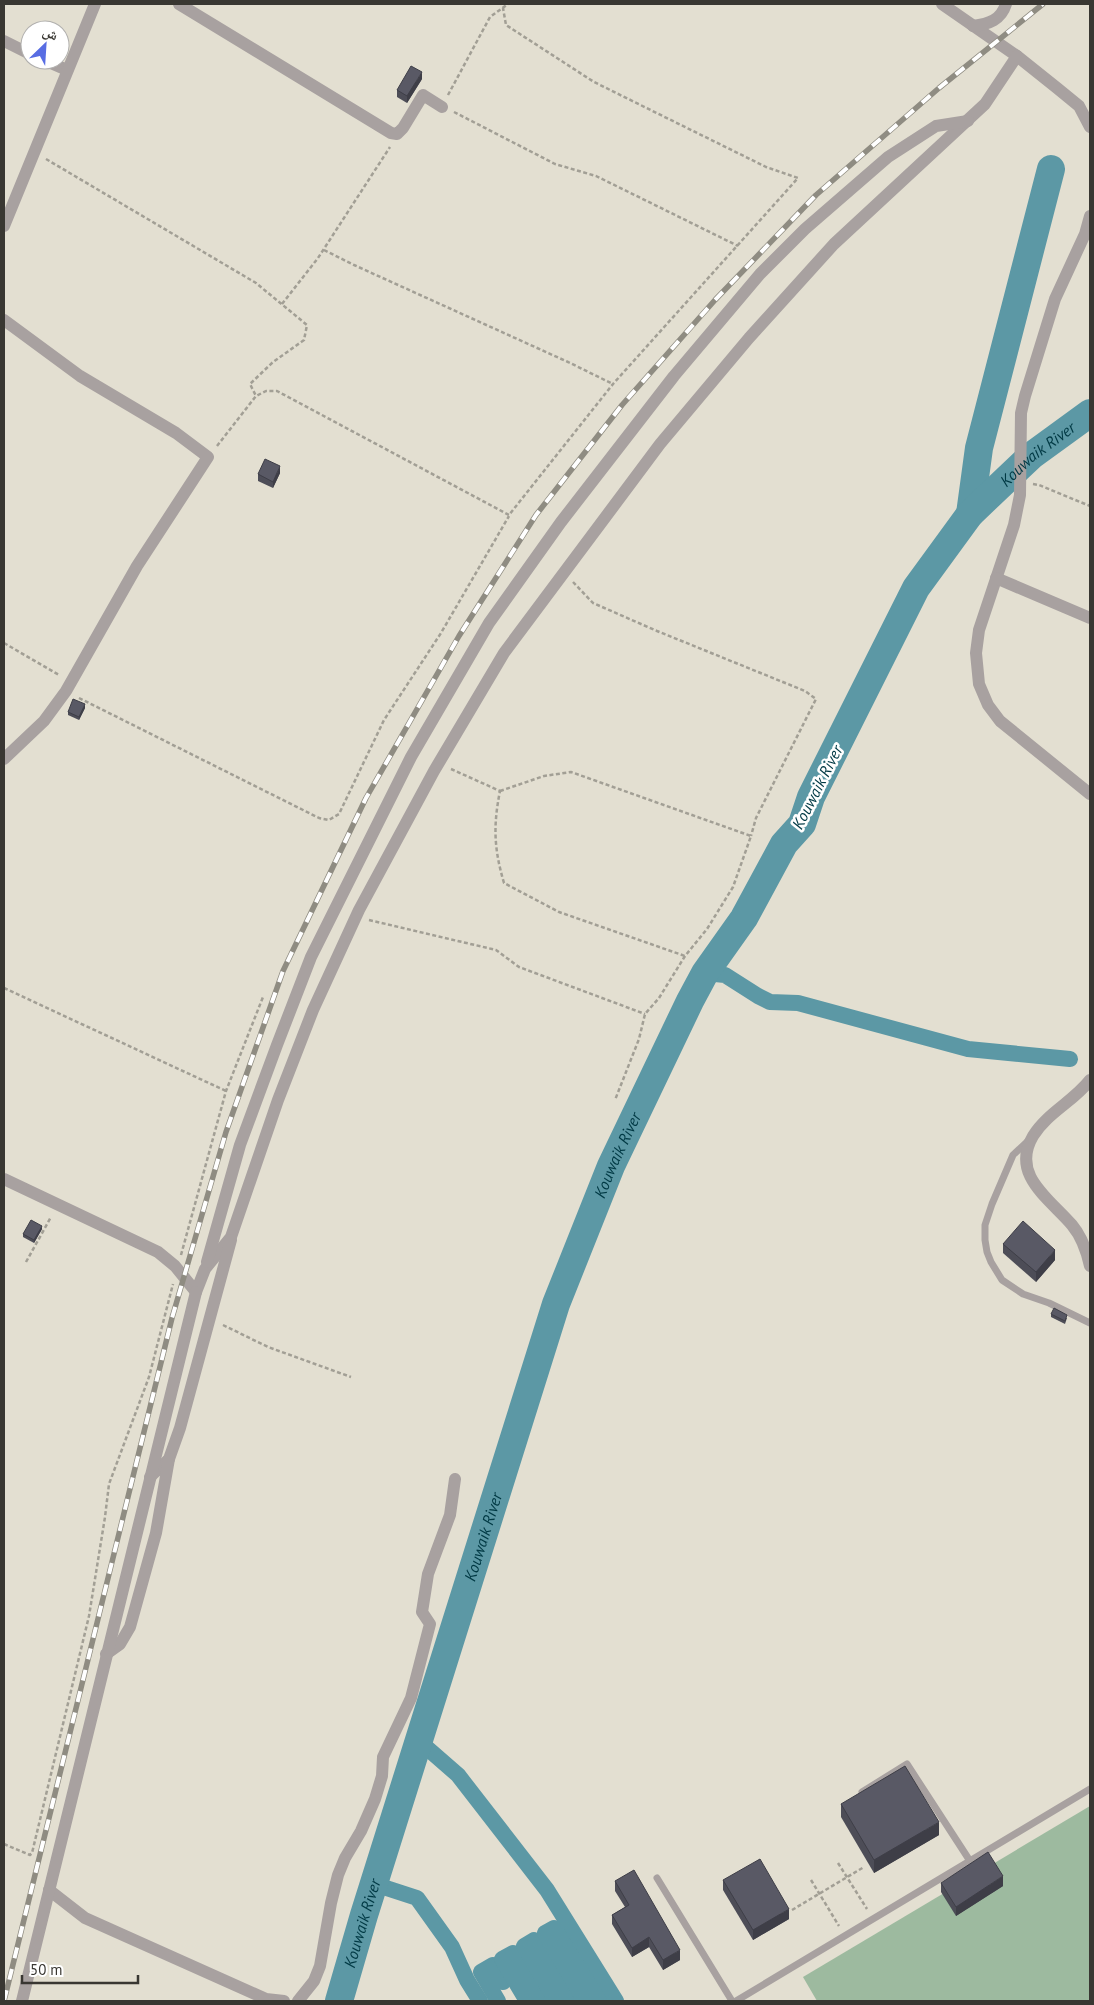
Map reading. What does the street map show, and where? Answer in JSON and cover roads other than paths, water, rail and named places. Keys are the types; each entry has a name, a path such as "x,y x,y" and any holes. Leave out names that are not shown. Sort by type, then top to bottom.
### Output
{"street":[{"path":"70,63 95,4"},
{"path":"179,4 391,133 397,134 403,128 422,95 442,107"},
{"path":"942,4 1017,56 1079,106 1090,127"},
{"path":"973,26 988,24 996,20 1006,4"},
{"path":"4,41 20,49"},
{"path":"106,1654 120,1644 130,1627 156,1533 169,1459 180,1428 231,1237 281,1091 313,1010 356,917 438,764 504,653 660,444 749,338 834,244 985,104 1017,56"},
{"path":"4,226 67,70"},
{"path":"22,2001 196,1292 205,1269 240,1146 311,957 411,758 489,623 561,522 674,376 760,274 805,229 888,157 936,126 968,121"},
{"path":"1090,216 1085,234 1055,299 1030,374 1021,413 1021,480 1014,525 979,630 976,653 979,684 985,698 1000,720 1090,794"},
{"path":"4,320 80,376 176,434 208,457 137,566 69,687 44,721 4,759"},
{"path":"996,578 1090,618"},
{"path":"1090,1080 1049,1117 1033,1135 1027,1148 1026,1159 1027,1170 1031,1180 1073,1226 1084,1247 1090,1266"},
{"path":"4,1179 158,1252 177,1269 196,1292"},
{"path":"205,1269 231,1237"},
{"path":"150,1477 169,1459"},
{"path":"298,2001 314,1981 320,1966 330,1903 338,1876 375,1799 382,1776 383,1757 411,1698 430,1624 422,1612 428,1574 450,1515 455,1479"},
{"path":"49,1890 85,1918 266,1999 284,2001"}],"lane":[{"path":"1033,1135 1013,1155 998,1189 985,1225 984,1240 987,1252 1002,1280 1022,1294 1049,1303 1090,1323"},
{"path":"852,1799 907,1764 970,1861"},
{"path":"736,2001 1090,1789"},
{"path":"657,1878 732,2001"}],"waterway":[{"path":"970,514 979,448 1051,169"},
{"name":"Kouwaik River","path":"339,2001 364,1915 556,1304 611,1166 705,973 744,918 784,844 802,824 811,797 916,588 970,514 1031,456 1090,413"},
{"path":"705,973 725,975 770,1002 798,1003 968,1049 1070,1059"},
{"path":"419,1741 458,1775 547,1890 616,2001"},
{"path":"374,1884 417,1898 452,1947 467,1980 480,2001"},
{"path":"585,2001 545,1933 554,1928 599,2001"},
{"path":"556,2001 524,1946 534,1940 572,2001"},
{"path":"527,2001 502,1959 513,1953 541,2001"},
{"path":"498,2001 481,1972 493,1965 503,1982"}],"railway":[{"path":"4,2001 172,1318 226,1132 283,971 366,798 459,636 536,515 622,405 715,300 816,195 939,88 1043,4"}]}
